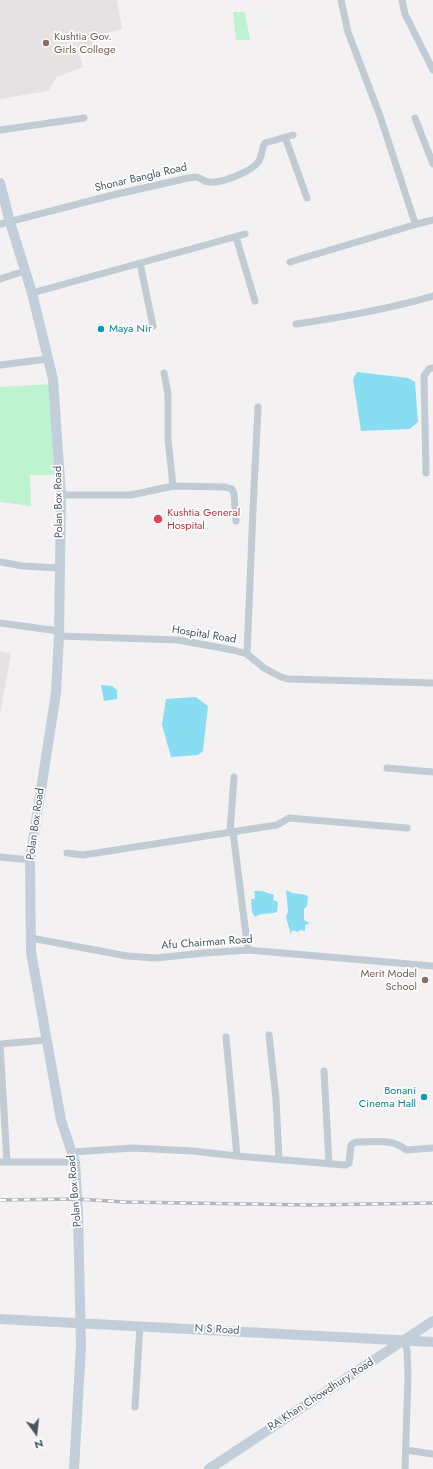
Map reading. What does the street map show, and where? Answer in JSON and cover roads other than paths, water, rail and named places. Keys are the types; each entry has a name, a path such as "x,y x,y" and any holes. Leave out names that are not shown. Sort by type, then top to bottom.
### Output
{"main road":[{"name":"Polan Box Road","path":"0,183 5,223 25,271 32,293 53,379 61,495 59,634 56,693 30,860 31,952 61,1120 74,1157 78,1214 81,1346 74,1469"},
{"name":"N S Road","path":"0,1319 433,1342"},
{"name":"RA Khan Chowdhury Road","path":"208,1469 433,1321"}],"street":[{"path":"341,0 348,32 380,116 414,220 417,224"},
{"path":"402,0 405,14 433,70"},
{"path":"0,130 84,118"},
{"path":"415,118 433,164"},
{"name":"Shonar Bangla Road","path":"5,223 113,195 188,178 198,177 207,182 217,182 243,173 258,163 265,143 293,135"},
{"path":"285,137 307,198"},
{"path":"290,262 433,220"},
{"path":"32,293 245,234"},
{"path":"236,237 255,301"},
{"path":"140,263 153,326"},
{"path":"0,279 25,271"},
{"path":"296,324 353,316 408,304 433,296"},
{"path":"0,365 48,359"},
{"path":"426,473 424,376 429,369 433,368"},
{"path":"164,373 168,394 168,439 173,486"},
{"path":"247,654 258,407"},
{"path":"61,495 131,495 173,486 226,487 232,489 234,494 236,521"},
{"path":"0,562 24,566 59,568"},
{"name":"Hospital Road","path":"0,623 59,634 178,640 247,654 264,668 288,680 433,683"},
{"path":"387,768 433,772"},
{"path":"234,778 231,832 248,950"},
{"path":"67,853 83,855 278,825 289,818 407,828"},
{"path":"0,857 30,860"},
{"name":"Afu Chairman Road","path":"31,938 127,956 156,958 248,950 433,966"},
{"path":"269,1035 276,1099 279,1159"},
{"path":"226,1037 238,1156"},
{"path":"47,1040 0,1044 3,1162 74,1157 133,1148 193,1151 329,1164 348,1164 351,1145 356,1142 394,1143 401,1145 406,1150 433,1148"},
{"path":"324,1071 329,1164"},
{"path":"135,1407 140,1326"},
{"path":"405,1340 408,1375 405,1469"},
{"path":"406,1450 433,1454"}],"water":[{"path":"357,372 408,378 415,382 418,422 410,429 361,431 353,379"},
{"path":"101,685 112,686 117,690 117,699 104,701"},
{"path":"196,697 208,706 203,751 198,755 171,757 162,725 166,699"},
{"path":"286,890 292,893 308,896 307,906 304,909 304,920 310,923 305,925 305,931 300,930 298,932 292,930 291,935 286,917 288,912"},
{"path":"254,891 262,891 274,895 273,900 278,902 277,912 257,915 255,917 252,912 251,899 254,899 255,897"}],"railway":[{"path":"0,1200 77,1199 125,1202 310,1205 433,1203"}],"place":[{"name":"Kushtia Gov. Girls College","path":"46,43"},
{"name":"Maya Nir","path":"101,329"},
{"name":"Kushtia General Hospital","path":"158,519"},
{"name":"Merit Model School","path":"425,980"},
{"name":"Bonani Cinema Hall","path":"424,1097"}]}
